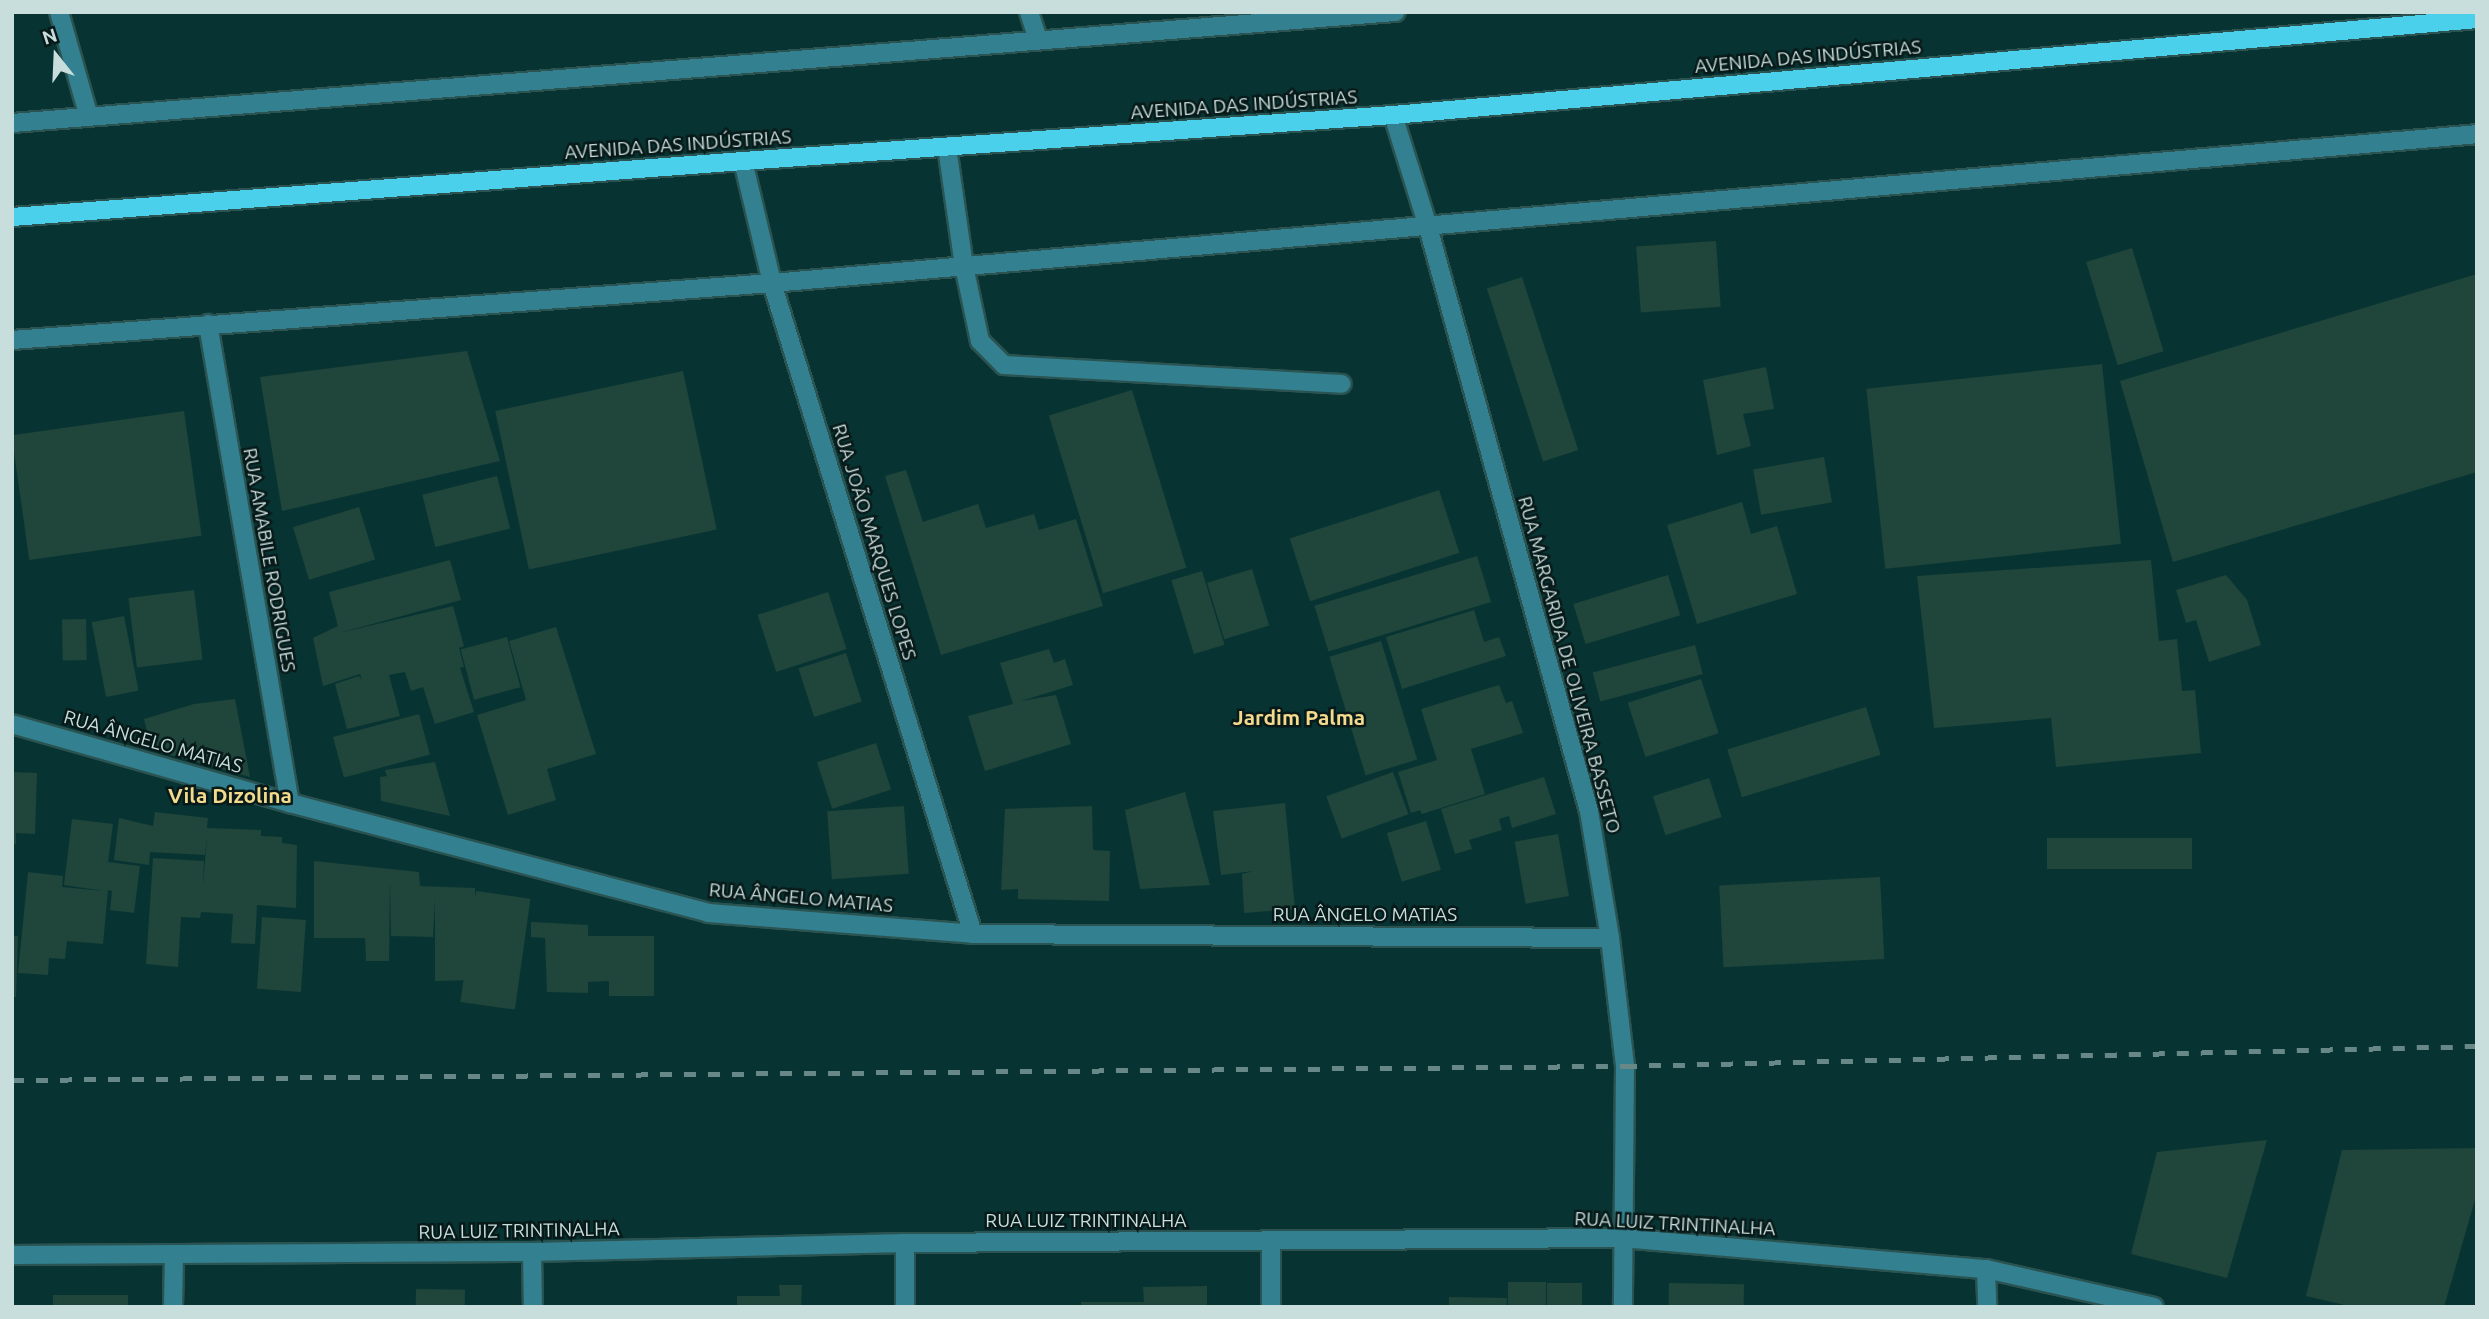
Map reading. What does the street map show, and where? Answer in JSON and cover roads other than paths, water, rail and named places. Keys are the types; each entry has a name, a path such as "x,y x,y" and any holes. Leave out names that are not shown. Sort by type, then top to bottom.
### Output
{"main road":[{"name":"AVENIDA DAS INDÚSTRIAS","path":"12,217 743,161 1393,116 2477,19"}],"street":[{"path":"60,12 89,117"},
{"path":"1029,12 1038,40"},
{"path":"12,123 1396,12"},
{"name":"RUA MARGARIDA DE OLIVEIRA BASSETO","path":"1393,116 1428,227 1589,811 1610,938 1625,1066 1623,1307"},
{"path":"12,340 772,283 2477,134"},
{"path":"947,147 964,266 980,341 1004,365 1341,384"},
{"name":"RUA JOÃO MARQUES LOPES","path":"743,161 772,283 973,934"},
{"name":"RUA AMABILE RODRIGUES","path":"208,324 290,803"},
{"name":"RUA ÂNGELO MATIAS","path":"12,724 290,803 708,913 973,934 1610,938"},
{"name":"RUA LUIZ TRINTINALHA","path":"12,1255 174,1256 532,1252 905,1243 1622,1238 1986,1269 2154,1307"},
{"path":"1271,1242 1271,1307"},
{"path":"905,1243 905,1307"},
{"path":"532,1252 533,1307"},
{"path":"173,1307 174,1256"},
{"path":"1986,1269 1987,1307"}],"railway":[{"path":"12,1080 1625,1066 2477,1046"}],"district":[{"name":"Jardim Palma","path":"1299,717"},
{"name":"Vila Dizolina","path":"230,795"}]}
